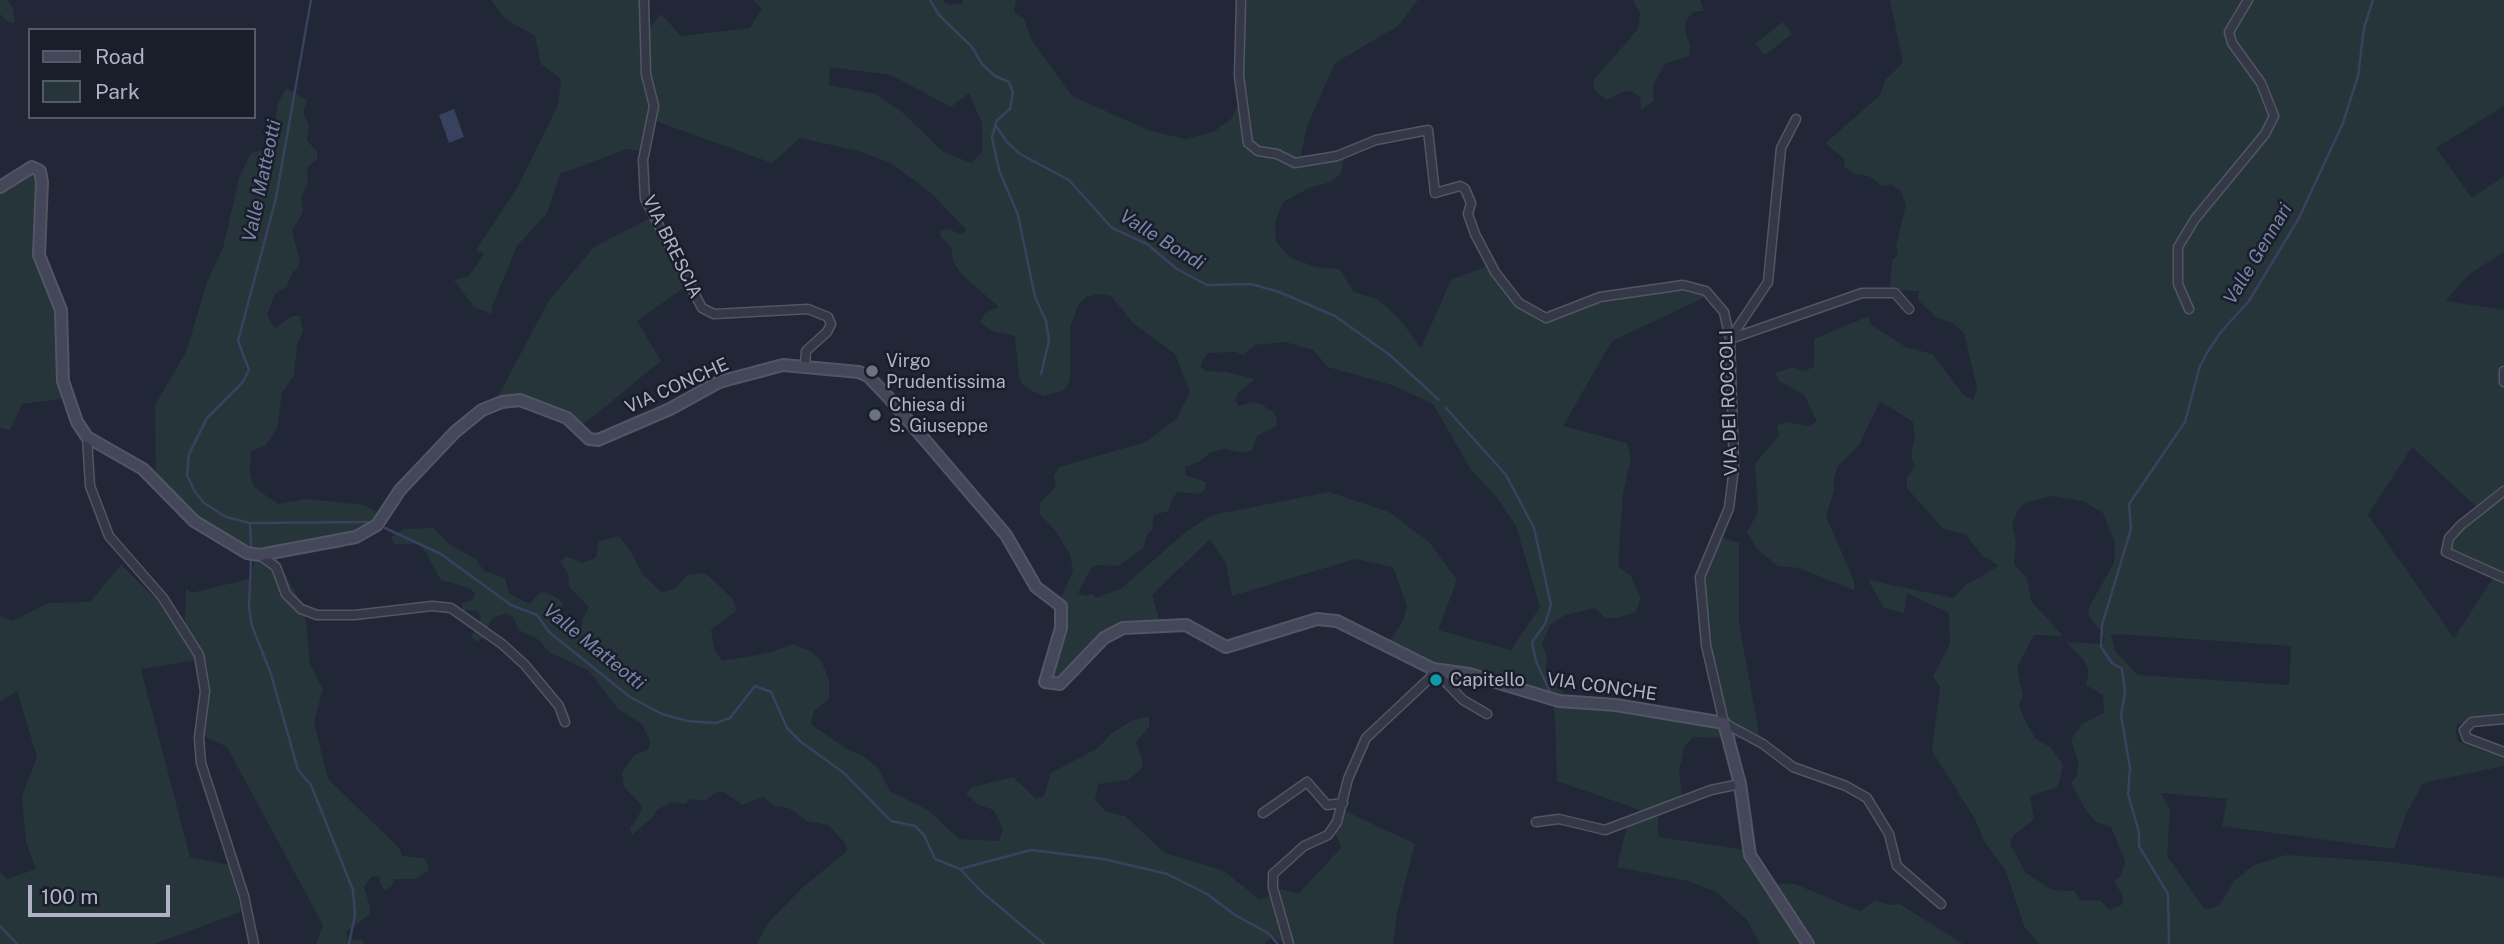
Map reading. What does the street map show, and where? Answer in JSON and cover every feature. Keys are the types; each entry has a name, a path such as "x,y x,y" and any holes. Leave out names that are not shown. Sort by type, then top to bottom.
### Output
{"street":[{"name":"VIA BRESCIA","path":"644,0 646,74 654,106 643,160 645,199 702,308 714,314 808,309 828,317 831,324 827,332 806,351 805,365"},
{"name":"VIA DEI ROCCOLI","path":"1241,0 1239,76 1248,143 1258,151 1277,154 1295,163 1337,156 1376,140 1429,130 1435,193 1460,186 1465,189 1471,203 1468,214 1475,234 1495,272 1519,303 1546,318 1600,297 1683,285 1706,291 1724,312 1730,339 1734,468 1729,508 1700,578 1706,645 1724,723"},
{"path":"2189,309 2178,284 2178,247 2195,219 2265,134 2274,116 2261,83 2232,43 2229,32 2248,0"},
{"path":"1730,339 1768,282 1781,148 1796,119"},
{"path":"0,187 32,167 40,171 43,182 39,255 61,310 63,381 77,422 88,437 143,469 194,521 247,553 260,555 276,567 286,594 301,609 317,615 355,615 432,606 451,608 502,644 525,665 559,706 565,722"},
{"path":"1730,339 1862,293 1895,293 1909,309"},
{"name":"VIA CONCHE","path":"260,555 356,537 377,525 400,490 455,432 482,410 502,402 520,400 567,418 589,439 598,440 670,409 719,382 783,365 805,365 859,372 868,376 1006,534 1036,587 1061,606 1061,628 1045,682 1060,684 1104,638 1123,628 1154,624 1186,625 1226,647 1317,620 1337,621 1392,646 1433,669 1469,674 1559,701 1616,705 1724,723"},
{"path":"2504,371 2504,382"},
{"path":"88,437 90,486 109,536 163,598 199,655 205,691 199,738 201,764 244,896 254,944"},
{"path":"2504,491 2460,525 2449,538 2445,552 2504,578"},
{"path":"1433,669 1463,700 1487,715"},
{"path":"1290,944 1273,888 1273,874 1304,846 1328,835 1337,822 1348,779 1366,738 1431,677 1433,669"},
{"path":"2504,719 2472,722 2464,730 2467,738 2504,752"},
{"path":"1724,723 1740,784 1750,855 1808,944"},
{"path":"1724,723 1763,744 1793,767 1846,786 1867,798 1889,834 1897,866 1941,904"},
{"path":"1264,813 1307,782 1327,805 1343,803"},
{"path":"1536,822 1559,819 1605,830 1712,790 1740,784"}],"green space":[{"path":"0,0 7,0 13,8 15,23 8,22 0,14"},
{"path":"491,0 644,0 647,31 661,14 681,36 750,28 762,8 753,0 942,0 950,5 963,3 963,0 1016,0 1014,12 1024,19 1031,39 1072,96 1148,130 1185,139 1213,132 1231,119 1241,98 1236,45 1240,0 1418,0 1398,26 1335,63 1307,126 1301,155 1345,154 1341,173 1331,182 1309,188 1283,202 1275,222 1276,242 1291,258 1316,267 1339,269 1354,292 1377,299 1399,318 1421,348 1451,280 1492,264 1497,279 1554,321 1602,296 1689,290 1708,296 1612,341 1563,426 1627,443 1631,459 1623,493 1618,566 1631,576 1641,598 1636,612 1617,618 1605,618 1595,608 1565,615 1550,625 1542,644 1547,657 1546,669 1570,702 1721,726 1699,611 1698,571 1714,535 1739,543 1739,623 1760,739 1693,737 1684,748 1679,771 1682,796 1658,812 1658,837 1745,850 1771,884 1795,884 1860,911 1876,900 1888,905 1900,904 1963,944 1760,944 1747,920 1716,892 1688,881 1617,867 1627,826 1639,819 1640,810 1557,781 1552,700 1435,672 1387,645 1403,621 1407,606 1393,567 1355,559 1232,596 1226,564 1210,539 1152,595 1161,625 1121,630 1090,643 1064,682 1043,683 1040,676 1059,618 1058,605 1073,571 1070,555 1057,533 1040,514 1040,503 1056,486 1054,476 1059,467 1146,442 1177,418 1190,392 1175,354 1133,323 1111,296 1100,294 1086,297 1079,304 1070,327 1070,381 1063,391 1044,396 1030,390 1023,385 1019,377 1015,336 992,331 980,322 985,313 999,307 961,274 953,261 951,247 941,237 940,231 948,229 961,234 967,230 931,193 891,163 858,151 800,138 772,163 650,119 645,151 627,149 560,174 547,213 517,246 492,307 492,314 474,307 454,280 469,276 484,254 476,250 518,186 558,105 561,79 541,64 535,36 505,19","holes":["830,67 891,75 951,107 969,93 982,123 982,152 971,163 942,151 901,111 875,94 829,85","1285,342 1313,350 1328,367 1392,385 1433,404 1471,470 1496,496 1516,526 1540,607 1511,650 1438,630 1457,580 1429,542 1389,512 1329,492 1213,515 1188,530 1122,588 1096,598 1092,594 1085,596 1078,593 1091,568 1098,565 1119,566 1143,548 1147,535 1152,530 1154,515 1168,511 1178,492 1199,494 1205,490 1206,482 1185,475 1185,467 1199,462 1210,453 1224,449 1245,453 1252,450 1257,436 1276,426 1277,418 1273,412 1261,404 1253,402 1239,406 1235,400 1238,393 1255,379 1227,372 1205,371 1200,366 1207,353 1236,352 1243,355 1255,345"]},
{"path":"1633,0 1700,0 1704,11 1693,12 1686,21 1689,56 1665,64 1653,85 1654,101 1641,110 1640,97 1633,92 1625,91 1606,100 1595,90 1593,81 1638,29 1640,13"},
{"path":"1890,0 2504,0 2504,106 2436,148 2472,198 2504,176 2504,252 2468,275 2446,301 2504,310 2504,716 2457,724 2456,733 2458,742 2504,758 2504,766 2423,783 2406,814 2394,849 2222,826 2227,799 2161,793 2170,811 2167,856 2204,908 2211,909 2219,905 2235,880 2254,865 2286,855 2392,862 2504,878 2504,944 2040,944 2025,928 2006,871 1984,841 1975,819 1932,751 1940,687 1933,676 1950,644 1949,613 1907,593 1904,613 1884,608 1868,580 1954,598 1964,586 1999,566 1983,556 1965,534 1943,529 1907,488 1907,478 1915,466 1911,456 1915,436 1913,422 1880,401 1859,445 1838,466 1826,516 1854,581 1854,590 1799,568 1778,566 1757,549 1747,533 1758,511 1755,464 1779,435 1777,426 1785,422 1810,426 1817,421 1804,395 1779,381 1775,373 1793,367 1803,371 1814,367 1814,339 1869,316 1870,324 1906,347 1932,354 1964,395 1973,400 1977,388 1964,333 1954,324 1936,317 1918,300 1919,291 1890,290 1892,260 1898,255 1896,246 1906,205 1901,192 1891,184 1882,186 1869,176 1856,174 1844,167 1845,160 1826,143 1880,95 1885,80 1903,63","holes":["2412,447 2482,512 2459,532 2450,550 2497,572 2454,638 2368,515","2052,496 2083,501 2103,513 2115,543 2114,563 2089,607 2088,614 2105,638 2103,644 2066,642 2083,659 2089,671 2086,685 2103,695 2104,713 2082,724 2071,740 2078,761 2077,776 2071,783 2085,809 2096,822 2111,827 2125,861 2121,875 2114,882 2122,894 2123,904 2110,910 2100,900 2082,901 2074,891 2052,890 2026,873 2010,844 2013,836 2034,819 2030,796 2058,787 2063,764 2050,747 2035,738 2019,705 2023,697 2017,667 2034,635 2063,636 2031,601 2027,578 2014,564 2016,541 2012,525 2024,503","2111,635 2291,646 2289,685 2138,675 2115,651"]},
{"path":"1783,22 1792,34 1765,55 1755,44"},
{"path":"287,88 307,100 303,113 309,126 307,141 317,151 317,159 307,168 308,183 301,197 303,212 292,231 300,261 298,268 292,273 287,286 275,294 267,315 275,328 292,316 300,316 303,331 297,345 294,375 282,393 277,428 265,446 251,451 250,472 253,486 278,504 307,499 364,505 380,514 367,536 339,549 274,553 305,611 310,664 323,689 314,722 328,779 400,849 402,856 423,858 428,864 428,871 416,879 394,879 392,886 385,890 380,884 380,877 373,876 368,881 364,887 370,907 369,915 346,932 347,939 362,940 364,944 316,944 323,925 227,747 200,734 200,713 208,681 206,663 203,659 141,669 190,857 230,865 241,912 154,944 0,944 0,872 7,879 36,869 26,842 22,796 37,757 17,691 0,702 0,616 13,621 48,603 90,602 121,565 185,627 186,588 191,593 249,579 258,553 244,552 156,489 155,405 186,352 207,282 223,248 239,178 251,153 272,148 278,102"},
{"path":"28,171 38,177 40,246 56,312 61,399 22,404 10,430 0,428 0,183"},
{"path":"660,213 667,241 688,285 637,321 661,361 574,432 552,417 495,402 548,302 594,247"},
{"path":"433,528 449,544 476,559 484,571 505,578 509,593 529,604 540,593 547,592 560,600 563,607 560,614 576,630 582,627 582,620 589,607 569,587 568,573 560,562 566,556 582,563 596,558 599,541 619,536 630,550 642,574 662,593 677,587 687,575 705,573 732,598 737,610 711,630 714,649 722,661 768,653 793,644 812,652 822,662 829,681 829,699 814,711 811,724 845,748 864,757 879,769 890,791 928,810 959,839 999,841 1003,829 994,810 979,805 966,794 972,787 1013,777 1036,799 1044,796 1051,773 1098,748 1112,733 1133,720 1149,716 1149,727 1136,742 1143,762 1141,769 1128,780 1098,784 1095,800 1106,812 1125,816 1165,853 1224,871 1260,900 1282,889 1298,894 1341,848 1334,829 1343,810 1415,844 1397,913 1393,944 1284,944 1272,936 1265,944 757,944 768,923 803,887 845,853 847,848 843,841 828,825 807,821 789,808 775,806 763,797 742,805 724,792 717,792 705,801 691,799 685,804 671,802 657,810 654,816 632,835 630,828 642,810 640,803 624,787 622,773 634,755 648,750 650,741 642,724 618,709 589,671 549,652 539,640 519,630 513,617 506,613 492,618 483,638 477,642 471,637 481,617 477,611 463,610 462,603 471,601 475,594 470,588 441,580 423,548 417,544 394,544 391,537 404,529"}],"water":[{"path":"454,109 464,137 449,143 439,115"}],"waterway":[{"name":"Valle Matteotti","path":"311,0 276,198 238,341 249,370 243,382 207,418 189,454 187,475 204,503 226,517 250,523 372,522"},
{"path":"930,0 939,15 972,47 982,64 995,76 1009,82 1013,92 1010,109 997,120 992,137 999,170 1018,215 1035,297 1046,321 1049,341 1041,374"},
{"name":"Valle Gennari","path":"2169,944 2168,894 2139,846 2139,832 2128,794 2130,768 2121,715 2125,692 2122,669 2112,663 2101,647 2102,625 2131,529 2129,504 2185,422 2200,366 2208,351 2249,301 2299,218 2343,123 2358,76 2364,28 2373,0"},
{"name":"Valle Bondi","path":"996,126 1020,154 1069,180 1112,228 1147,244 1177,269 1207,285 1251,284 1279,292 1335,316 1391,356 1439,400"},
{"name":"Valle Bondi","path":"1446,408 1506,475 1534,528 1551,605 1545,624 1532,642 1536,661 1550,692"},
{"path":"250,523 251,545"},
{"name":"Valle Matteotti","path":"385,528 441,554 511,605 537,615 549,632 630,697 662,714 687,721 716,723 730,718 755,686 771,692 787,728 801,742 844,773 891,821 915,826 924,835 935,859 960,869 982,892 1044,944"},
{"path":"251,560 249,607 252,626 271,674 298,770 311,785 353,890 355,915 349,944"},
{"name":"Valle Matteotti","path":"960,869 1031,850 1104,859 1167,874 1207,894 1235,915 1268,933 1278,944"},
{"path":"0,926 17,944"}],"place":[{"name":"Virgo Prudentissima","path":"872,371"},
{"name":"Chiesa di S. Giuseppe","path":"875,415"},
{"name":"Capitello","path":"1436,680"}]}
